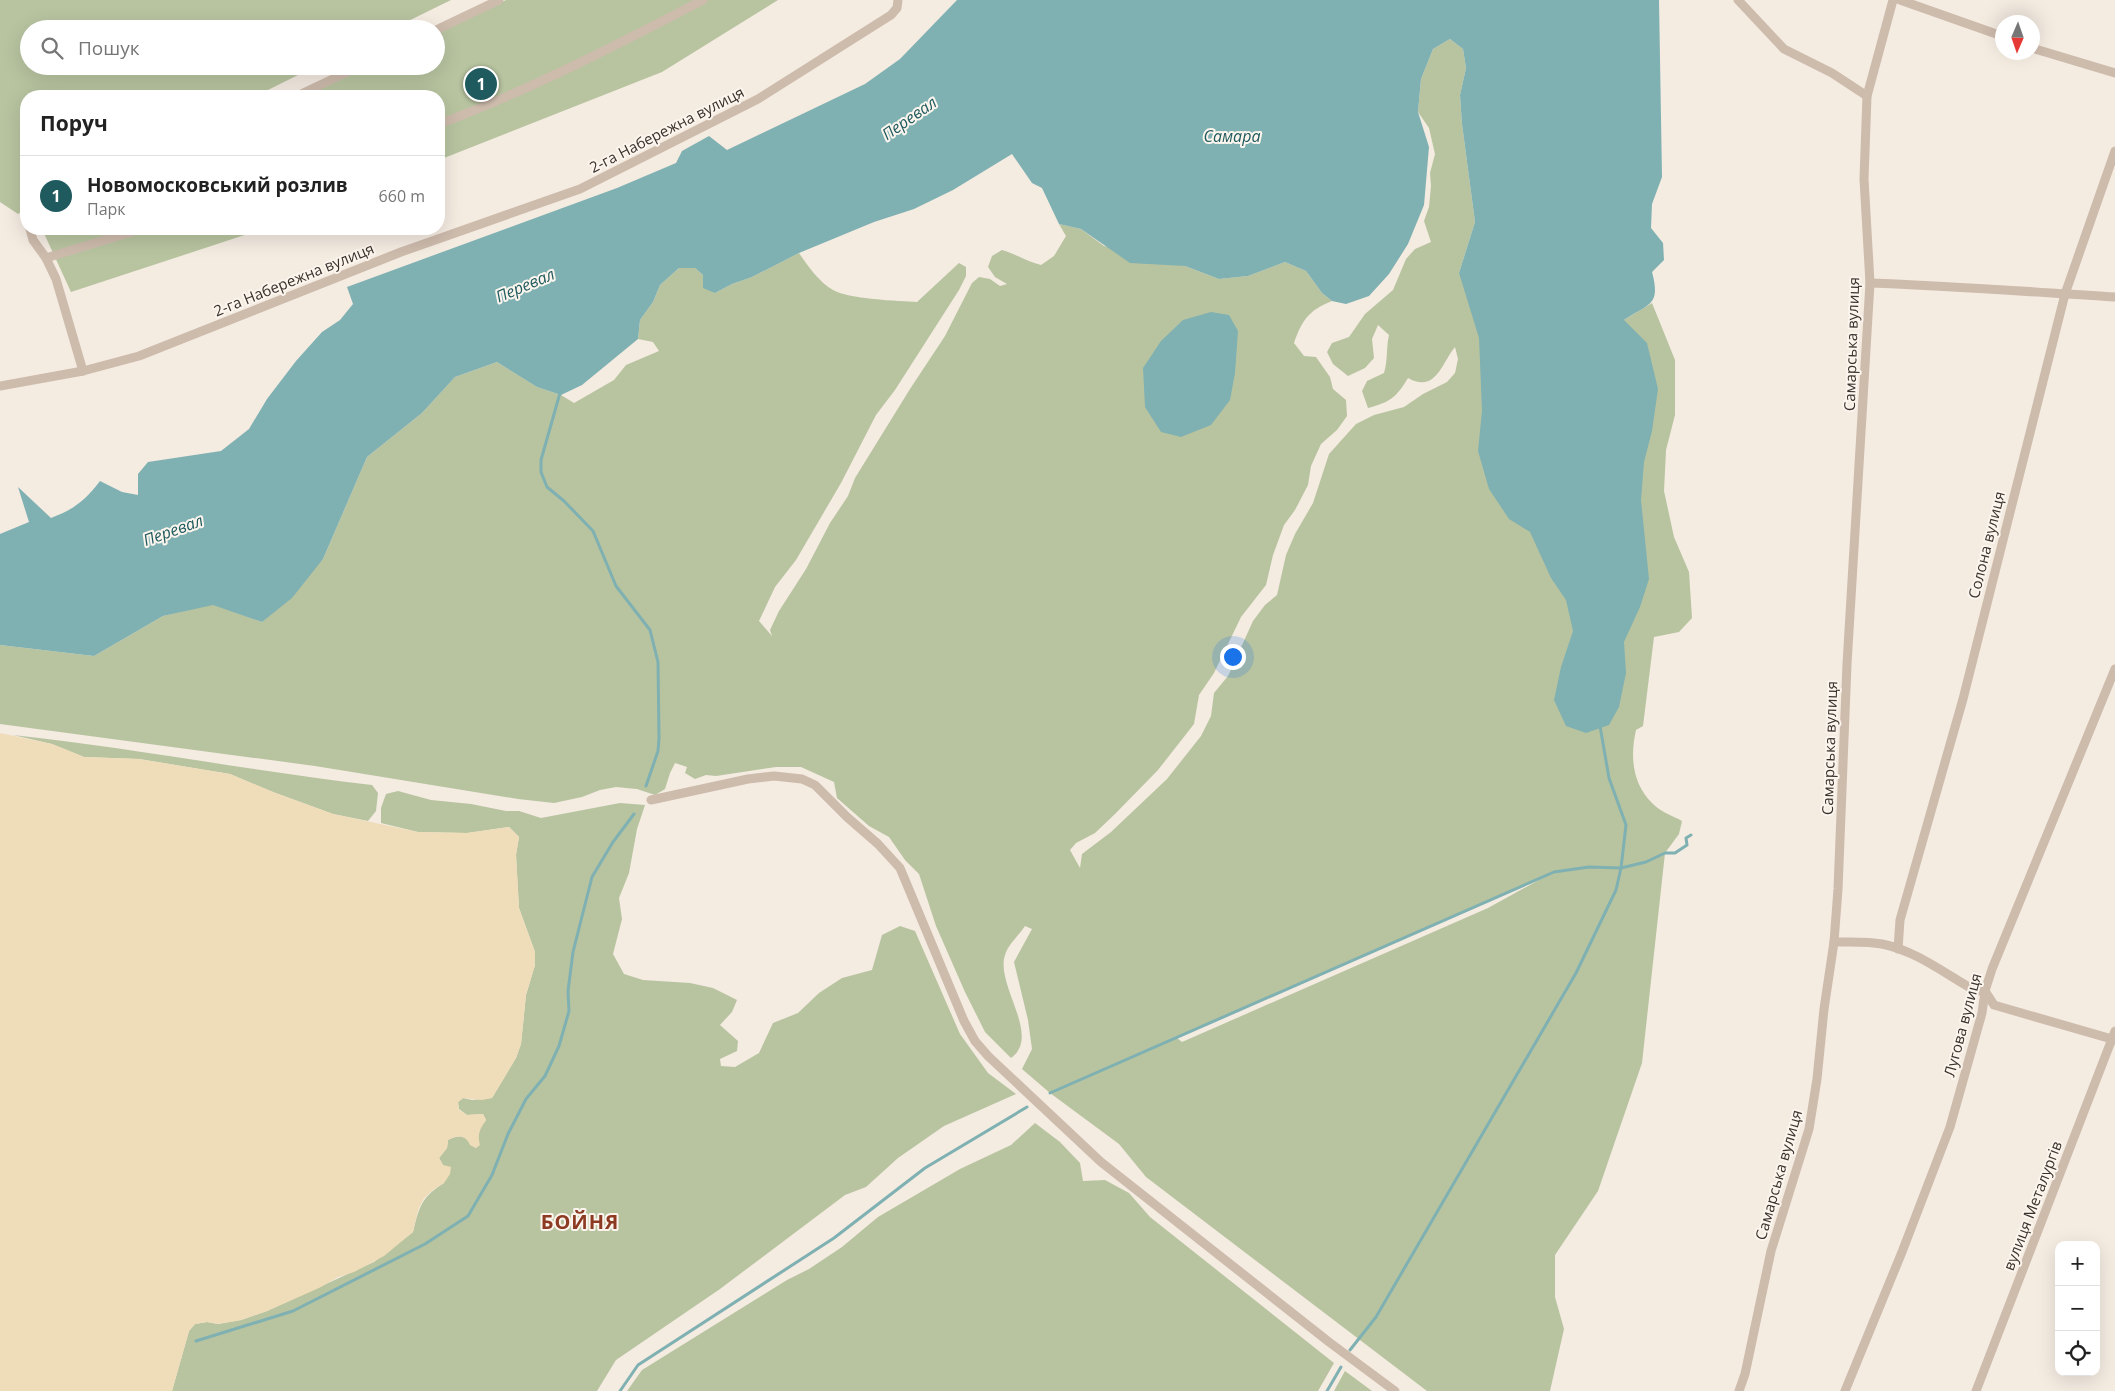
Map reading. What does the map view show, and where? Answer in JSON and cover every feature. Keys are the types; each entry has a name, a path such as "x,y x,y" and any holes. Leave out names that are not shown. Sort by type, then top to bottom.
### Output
{"street":[{"path":"445,26 499,0"},
{"path":"445,122 471,112 624,42 703,0"},
{"name":"2-га Набережна вулиця","path":"0,386 83,371 140,356 401,252 580,189 758,99 790,80 891,15 897,8 898,0"},
{"path":"1738,0 1784,49 1832,72 1866,96"},
{"name":"Самарська вулиця","path":"1739,1391 1745,1374 1771,1251 1809,1129 1834,942 1838,889 1847,664 1870,282 1864,178 1866,96 1893,0"},
{"path":"1900,0 1995,34"},
{"path":"2040,50 2115,73"},
{"path":"310,90 341,75"},
{"name":"Солона вулиця","path":"1898,949 1900,920 1963,699 2065,294 2115,151"},
{"path":"32,235 37,248 46,258 56,279 83,371"},
{"path":"46,258 121,235"},
{"path":"1870,282 2115,296"},
{"name":"Лугова вулиця","path":"1845,1391 1902,1252 1950,1127 1982,1013 1985,992 1992,969 2115,669"},
{"path":"651,800 748,779 774,776 802,779 815,785 878,844 900,868 964,1021 975,1041 993,1061 1100,1162 1329,1342 1395,1391"},
{"path":"1834,942 1880,944 1898,949 1916,956 1976,990 1985,992 1994,1005 2114,1037"},
{"name":"вулиця Металургів","path":"1976,1391 2114,1037"}],"green space":[{"path":"0,0 451,0 410,20 20,20 20,75 298,75 268,90 20,90 20,213 18,214 0,202"},
{"path":"506,0 778,0 662,72 445,158 445,90 316,90 347,75 445,75 445,29"},
{"path":"1450,39 1463,49 1466,68 1460,95 1475,222 1459,273 1624,320 1652,303 1675,360 1675,415 1666,450 1664,491 1674,537 1689,572 1692,618 1679,632 1654,637 1643,726 1636,730 1633,759 1640,787 1645,795 1658,808 1682,821 1679,834 1665,853 1642,1063 1598,1191 1555,1255 1555,1297 1564,1329 1550,1391 1427,1391 1146,1177 1119,1144 1050,1093 1022,1069 1032,1049 1028,1020 1014,962 1032,929 1025,926 1005,955 1006,981 1016,1009 1022,1037 1019,1048 1011,1058 985,1032 965,992 936,926 919,874 905,860 889,837 869,826 837,798 834,782 801,767 776,767 716,776 706,775 695,779 685,773 687,767 675,763 665,789 655,795 637,789 616,787 554,803 518,799 315,766 0,724 0,645 94,656 163,616 213,604 262,622 323,559 367,457 422,413 455,377 497,362 537,387 561,395 574,403 614,380 626,365 659,351 653,342 638,339 640,320 653,302 660,285 679,268 695,268 703,275 715,293 799,253 818,278 828,287 840,293 874,299 917,302 959,263 966,267 966,276 959,290 895,390 876,415 841,483 796,560 775,587 759,621 772,636 770,630 779,611 806,569 830,523 848,496 855,478 945,336 972,283 979,277 990,279 1000,286 1007,284 995,277 988,267 992,256 1002,250 1041,265 1054,256 1066,236 1059,224 1081,229 1104,246 1185,266 1219,279 1248,276 1285,262 1306,271 1322,293 1332,301 1317,308 1307,317 1294,343 1304,356 1316,357 1330,377 1333,389 1346,400 1347,416 1337,430 1321,444 1311,466 1308,485 1295,510 1284,525 1273,555 1266,585 1241,617 1214,673 1199,695 1194,724 1158,770 1115,814 1095,833 1076,843 1070,850 1080,868 1082,854 1111,832 1167,779 1201,736 1211,716 1214,693 1228,676 1253,621 1265,605 1277,595 1286,555 1295,534 1313,503 1329,454 1356,424 1374,415 1404,407 1423,394 1447,382 1455,373 1458,359 1455,347 1442,368 1432,379 1418,382 1408,378 1392,398 1382,404 1368,408 1362,391 1367,381 1384,373 1389,335 1378,325 1372,339 1374,358 1365,368 1348,376 1333,364 1327,352 1332,343 1349,337 1365,314 1393,290 1406,259 1415,249 1431,242 1424,221 1429,207 1430,173 1435,154 1429,128 1418,112 1421,79 1433,49","holes":["1546,876 1488,908 1182,1042 1177,1038"]},
{"path":"45,235 245,235 71,292"},
{"path":"13,735 103,746 372,785 378,793 376,811 368,821 333,814 230,774 139,759 84,757 52,744"},
{"path":"398,791 431,800 471,804 506,811 519,811 541,818 620,803 645,805 637,829 629,873 619,898 622,919 613,954 624,974 643,980 690,983 713,988 737,1000 732,1012 720,1025 738,1041 737,1051 720,1059 721,1066 735,1067 759,1053 773,1023 798,1013 819,993 842,978 872,970 882,935 900,926 915,931 960,1034 988,1073 1016,1094 944,1126 898,1158 866,1187 845,1195 720,1289 616,1360 597,1391 172,1391 189,1331 195,1324 207,1322 218,1324 241,1320 267,1311 374,1262 413,1232 422,1204 430,1193 444,1183 443,1165 439,1158 447,1148 448,1140 461,1136 476,1148 480,1128 486,1120 483,1114 467,1115 459,1109 458,1102 463,1098 472,1100 492,1098 516,1058 521,1044 526,995 535,965 535,952 519,908 516,855 519,837 509,827 467,833 418,832 381,823 381,808 386,794"},
{"path":"1035,1123 1060,1142 1080,1163 1083,1181 1105,1180 1129,1193 1150,1217 1334,1363 1318,1391 627,1391 642,1370 787,1280 809,1269 842,1247 878,1217 960,1169 1011,1145"},
{"path":"1345,1371 1372,1391 1334,1391"}],"sand":[{"path":"0,733 52,744 84,757 139,759 230,774 333,814 418,832 467,833 509,827 519,837 516,855 519,908 535,952 535,965 526,995 521,1044 516,1058 492,1098 482,1100 463,1098 458,1102 459,1110 467,1115 483,1114 486,1120 480,1132 480,1145 476,1148 461,1136 448,1140 447,1148 439,1158 443,1165 451,1167 450,1174 444,1183 424,1198 418,1210 413,1232 384,1256 354,1272 338,1277 319,1288 267,1311 241,1320 218,1324 207,1322 195,1324 189,1331 172,1391 0,1391"}],"water":[{"name":"Самара","path":"957,0 1659,0 1662,177 1652,204 1651,228 1663,243 1664,260 1652,272 1655,291 1654,298 1646,306 1624,320 1647,343 1658,389 1652,431 1644,462 1641,500 1649,579 1640,607 1624,642 1626,673 1619,707 1609,725 1586,733 1566,726 1554,700 1561,667 1573,631 1566,600 1551,578 1530,532 1509,519 1489,489 1478,451 1482,411 1479,338 1459,273 1475,222 1460,95 1466,68 1463,49 1450,39 1433,49 1421,79 1418,112 1429,147 1424,205 1408,244 1389,274 1369,296 1346,304 1332,301 1322,293 1306,271 1285,262 1248,276 1219,279 1185,266 1130,263 1081,229 1059,224 1042,188 1032,183 1012,154 953,190 914,209 874,222 799,253 715,293 703,288 703,275 695,268 679,268 660,285 653,302 640,320 638,339 582,385 561,395 537,387 497,362 455,377 422,413 367,457 323,559 292,598 262,622 213,605 163,616 94,656 0,645 0,534 29,522 18,487 51,518 78,504 100,481 122,492 138,495 138,474 148,462 221,451 249,429 267,399 296,361 322,332 340,320 353,304 347,287 617,188 676,163 682,151 709,136 727,150 865,84 900,59"},
{"path":"1211,312 1229,315 1238,331 1235,373 1230,400 1211,425 1181,437 1161,432 1145,407 1143,368 1161,341 1183,320"}],"waterway":[{"path":"560,393 541,460 541,472 547,487 564,501 593,531 616,586 650,630 658,662 658,751 646,786"},
{"path":"1350,1350 1376,1317 1576,973 1616,890 1621,868 1626,825 1609,778 1600,726"},
{"path":"196,1341 293,1311 425,1244 468,1216 492,1175 508,1134 526,1099 545,1076 559,1046 569,1011 568,991 573,952 592,877 613,842 634,814"},
{"path":"1050,1093 1554,872 1589,867 1621,868 1646,862 1665,853 1675,853 1687,845 1686,838 1691,835"},
{"path":"620,1391 638,1365 834,1238 925,1168 1027,1107"},
{"path":"1327,1391 1341,1367"}],"place":[{"name":"Новомосковський розлив","path":"481,84"}],"district":[{"name":"БОЙНЯ","path":"580,1222"}],"water label":[{"name":"Перевал","path":"909,118"},
{"name":"Перевал","path":"525,285"},
{"name":"Перевал","path":"173,530"}]}
